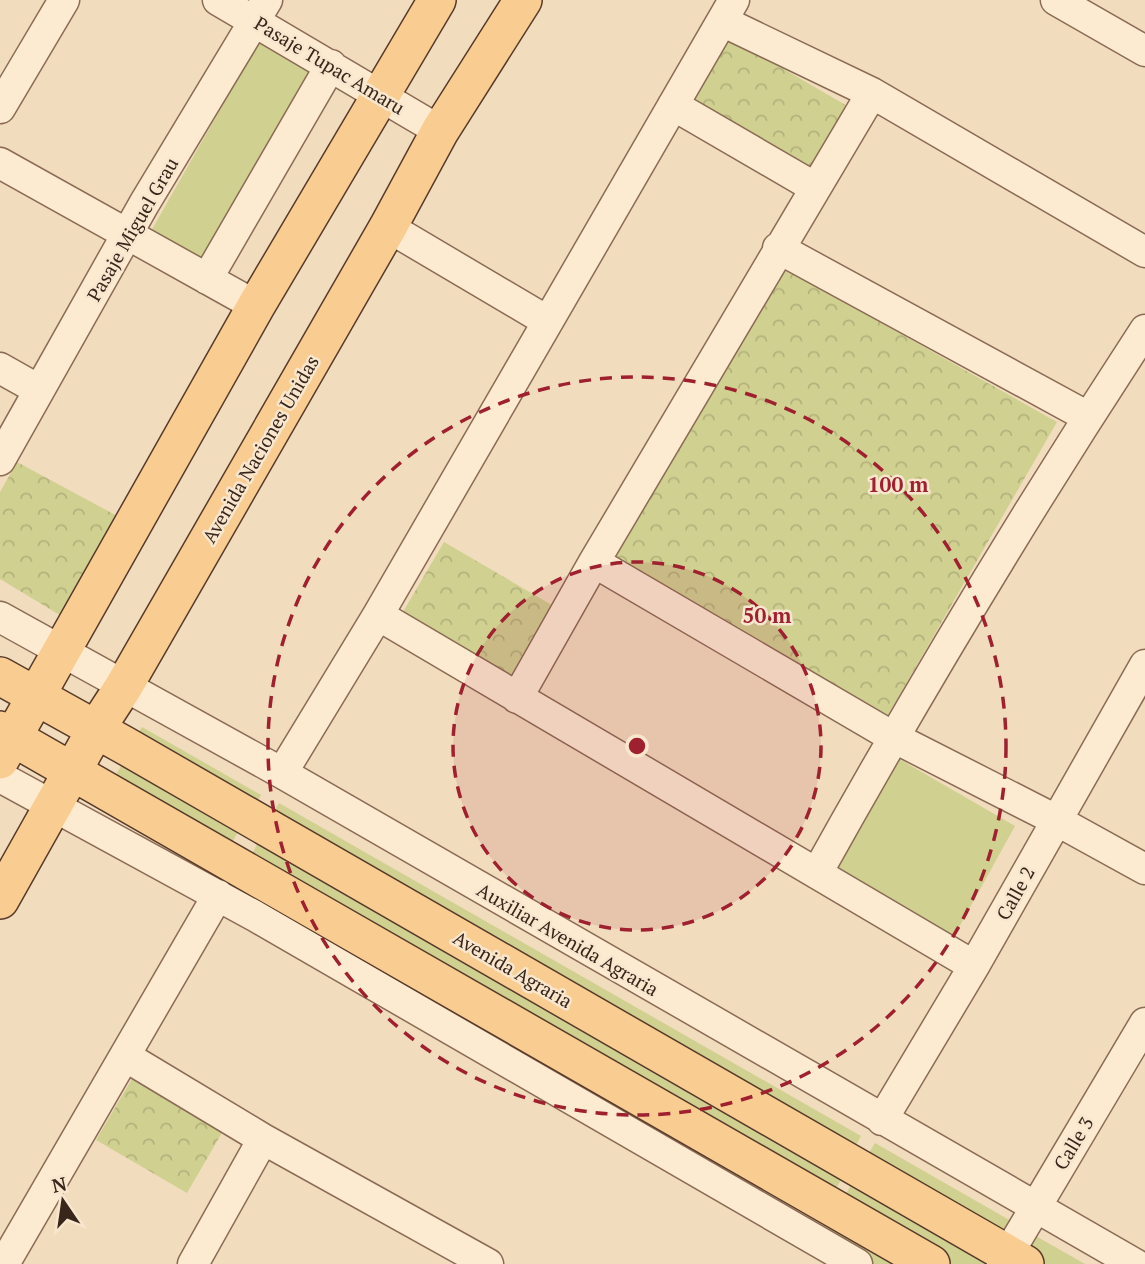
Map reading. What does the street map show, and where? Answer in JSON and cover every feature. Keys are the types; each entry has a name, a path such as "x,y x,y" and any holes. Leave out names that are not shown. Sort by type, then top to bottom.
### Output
{"main road":[{"path":"437,0 256,306 63,651 4,742 72,772 931,1264"},
{"name":"Avenida Naciones Unidas","path":"0,900 440,131 523,0"},
{"name":"Avenida Agraria","path":"0,676 96,729 1011,1261"}],"street":[{"path":"0,108 64,0"},
{"name":"Pasaje Tupac Amaru","path":"218,0 261,10 331,65 440,131"},
{"path":"1056,0 1145,51"},
{"name":"Pasaje Miguel Grau","path":"0,460 127,236 261,10"},
{"path":"282,774 378,615 728,11 1145,252"},
{"path":"207,279 331,65"},
{"path":"517,698 778,248 872,93"},
{"path":"673,104 814,187"},
{"path":"0,163 256,306"},
{"path":"387,227 547,321"},
{"path":"778,248 1088,417"},
{"path":"817,873 893,737 1088,417 1145,330"},
{"path":"0,368 39,390"},
{"path":"594,562 893,737 1056,820 1145,869"},
{"path":"378,615 974,966"},
{"name":"Auxiliar Avenida Agraria","path":"0,617 282,774 1135,1264"},
{"name":"Calle 2","path":"882,1119 974,966 1145,665"},
{"path":"0,777 218,895 808,1252 857,1264"},
{"path":"4,1264 218,895"},
{"name":"Calle 3","path":"1011,1261 1035,1206 1145,1023"},
{"path":"125,1056 263,1139 488,1264"},
{"path":"193,1264 263,1139"}],"green space":[{"path":"725,35 849,107 810,174 685,103"},
{"path":"259,41 313,72 204,263 150,233"},
{"path":"782,267 1057,422 888,715 611,556"},
{"path":"17,462 121,518 63,617 0,579 0,492"},
{"path":"444,542 557,608 513,682 400,617"},
{"path":"142,727 261,795 251,812 132,743"},
{"path":"129,753 245,819 227,852 109,786"},
{"path":"894,756 1015,826 952,940 831,870"},
{"path":"279,803 861,1136 850,1156 267,823"},
{"path":"264,832 847,1169 829,1201 247,863"},
{"path":"136,1072 227,1124 187,1193 96,1140"},
{"path":"875,1143 1018,1225 1005,1247 861,1166"},
{"path":"856,1176 995,1264 939,1264 838,1208"},
{"path":"836,1216 920,1264 864,1264 822,1240"},
{"path":"1034,1235 1085,1264 1044,1264 1024,1253"}]}
